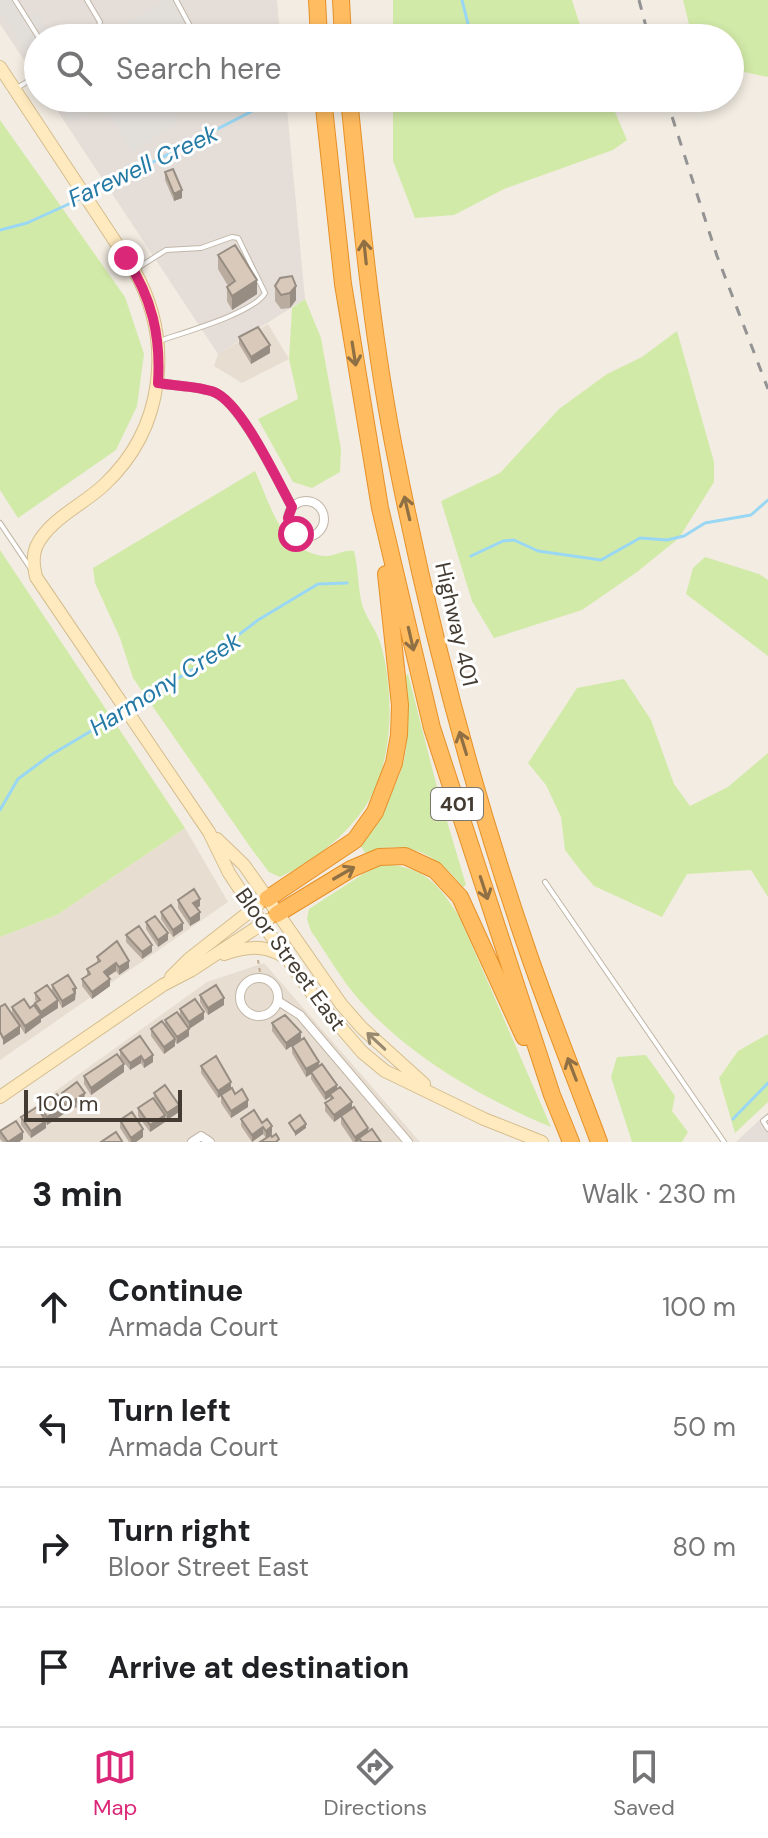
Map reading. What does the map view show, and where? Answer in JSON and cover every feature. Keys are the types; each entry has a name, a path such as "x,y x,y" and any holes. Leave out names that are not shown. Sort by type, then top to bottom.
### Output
{"highway":[{"path":"317,0 318,24"},
{"path":"341,0 342,24"},
{"name":"401","path":"324,112 343,284 380,508 432,728 552,1095 571,1142"},
{"name":"Highway 401","path":"350,112 366,267 395,456 437,640 460,733 529,954 599,1142"},
{"path":"267,899 355,840 375,812 394,763 400,705 380,508"},
{"path":"277,914 351,869 379,857 405,856 435,870 460,897 552,1095"}],"main road":[{"path":"0,67 24,103"},
{"path":"30,112 134,270 150,302 159,341 158,383 147,424 131,454 104,485 54,524 44,536 36,548 33,561 36,577"},
{"name":"Bloor Street East","path":"36,577 209,832 229,873 252,909 322,1008 362,1052 385,1071 484,1119 538,1141"},
{"name":"Bloor Street East","path":"209,832 244,865 341,1004 362,1028 434,1093"},
{"path":"163,985 189,959 267,899"},
{"path":"0,1097 163,985 210,959 277,914"},
{"path":"210,959 246,948 274,951 287,959"}],"street":[{"path":"158,383 214,392 230,403 292,507 288,518 296,534 308,537 323,528 325,516 319,505 308,500 292,507"},
{"path":"261,978 276,988 278,1001 272,1012 261,1017 245,1010 240,999 243,987 253,979 261,978"},
{"path":"278,1001 300,1015 408,1142"},
{"path":"192,1142 201,1136 210,1142"}],"lane":[{"path":"15,0 30,24"},
{"path":"87,0 100,24"},
{"path":"176,0 189,24"},
{"path":"15,89 24,84"},
{"path":"134,270 166,250 201,248 232,237 238,238 265,293 262,299 231,316 159,341"},
{"path":"0,523 36,577"},
{"path":"545,882 724,1142"},
{"path":"768,1117 763,1121 768,1129"}],"path":[{"path":"257,954 261,978"}],"shaded area":[{"path":"0,0 277,0 279,24 24,24 24,60 0,24"},
{"path":"0,0 17,0 28,18 37,13 44,24 24,24 24,48 0,10"},
{"path":"165,0 177,0 192,24 127,24"},
{"path":"58,112 287,112 305,299 218,354"},
{"path":"65,112 87,112 71,122"},
{"path":"108,112 172,112 179,122 133,152"},
{"path":"268,324 289,359 242,383 214,366 218,354"},
{"path":"185,828 228,902 0,1060 0,937 57,915"},
{"path":"264,963 420,1142 0,1142 0,1131 207,982"},
{"path":"768,1112 768,1142 736,1142"}],"green space":[{"path":"393,0 572,0 580,24 393,24"},
{"path":"683,0 768,0 768,77 744,72 744,24 689,24"},
{"path":"393,112 615,112 627,140 613,150 504,189 454,215 415,218 393,161"},
{"path":"0,120 125,297 144,354 137,406 116,450 18,518 0,490"},
{"path":"305,299 321,338 341,449 340,472 312,488 293,482 258,419 298,399 289,359 292,308"},
{"path":"677,331 714,462 714,482 679,538 637,572 582,610 494,638 472,601 441,501 500,473 559,409 607,374 642,357"},
{"path":"255,471 279,524 296,545 323,556 354,551 363,606 379,639 388,683 387,746 377,785 368,802 330,846 280,877 269,872 253,851 133,678 120,638 95,583 93,568"},
{"path":"0,550 185,828 57,915 0,937"},
{"path":"705,557 759,574 768,580 768,656 686,594 693,568"},
{"path":"408,674 466,885 463,887 442,866 420,852 395,847 365,853 360,844 401,771 407,729 404,677"},
{"path":"624,679 651,720 674,784 690,806 728,787 768,753 768,897 751,870 687,874 662,917 594,886 565,850 561,817 546,785 528,763 577,688"},
{"path":"384,864 410,869 429,879 459,916 551,1127 449,1075 402,1041 354,994 311,931 307,919 309,909"},
{"path":"768,1034 768,1102 735,1133 719,1078 738,1051"},
{"path":"646,1055 675,1096 672,1111 688,1132 682,1142 632,1142 611,1077 617,1057"}],"building":[{"path":"173,169 182,190 174,194 165,172"},
{"path":"235,245 257,280 232,296 227,287 235,281 218,255"},
{"path":"292,276 296,286 290,293 281,295 275,286 280,278"},
{"path":"258,327 270,345 251,357 239,337"},
{"path":"194,889 200,899 193,903 200,912 190,919 178,900"},
{"path":"171,905 183,923 173,930 161,912"},
{"path":"155,916 168,933 158,940 146,922"},
{"path":"139,926 152,945 142,952 126,935"},
{"path":"117,941 129,961 119,967 116,963 104,972 110,979 92,992 82,979 90,974 87,969 100,961 97,957"},
{"path":"68,975 76,988 73,989 75,993 62,1001 52,985"},
{"path":"47,985 58,1000 41,1012 35,1003 40,1000 35,993"},
{"path":"216,985 224,998 208,1008 200,995"},
{"path":"24,999 30,1008 34,1005 41,1015 25,1026 12,1007"},
{"path":"195,999 204,1012 189,1022 180,1009"},
{"path":"5,1004 20,1026 3,1038 0,1032 0,1007"},
{"path":"177,1012 189,1029 177,1037 165,1020"},
{"path":"285,1015 301,1032 286,1043 272,1023"},
{"path":"162,1021 175,1039 164,1047 151,1029"},
{"path":"140,1036 153,1055 144,1061 141,1056 130,1063 120,1050"},
{"path":"304,1038 319,1062 306,1069 292,1046"},
{"path":"117,1054 124,1064 91,1088 84,1076"},
{"path":"216,1056 231,1082 218,1091 201,1066"},
{"path":"322,1064 337,1085 325,1093 311,1072"},
{"path":"77,1082 85,1093 80,1096 83,1100 78,1103 76,1099 69,1104 62,1093"},
{"path":"165,1085 179,1105 167,1113 154,1093"},
{"path":"340,1087 352,1102 334,1115 325,1103 333,1098 330,1094"},
{"path":"232,1088 235,1094 242,1089 248,1100 231,1111 221,1095"},
{"path":"57,1094 65,1105 47,1117 39,1106"},
{"path":"153,1098 165,1115 150,1125 138,1108"},
{"path":"37,1107 46,1121 31,1131 21,1117"},
{"path":"354,1107 368,1128 355,1137 341,1116"},
{"path":"254,1110 262,1123 267,1119 272,1126 266,1131 263,1127 252,1135 241,1119"},
{"path":"132,1112 143,1129 131,1138 120,1120"},
{"path":"300,1115 306,1124 295,1132 289,1123"},
{"path":"16,1121 23,1132 8,1142 0,1131"},
{"path":"372,1129 381,1142 362,1142 359,1138"},
{"path":"116,1132 121,1142 101,1142"},
{"path":"276,1134 279,1139 276,1142 260,1142 271,1135"}],"waterway":[{"name":"Farewell Creek","path":"462,0 468,24"},
{"name":"Farewell Creek","path":"89,195 250,112"},
{"name":"Farewell Creek","path":"0,230 27,223 82,198"},
{"name":"Harmony Creek","path":"471,556 503,541 514,540 538,551 601,560 640,538 667,540 684,536 705,523 751,515 768,500"},
{"name":"Harmony Creek","path":"129,708 195,668 258,620 318,584 347,583"},
{"name":"Harmony Creek","path":"0,810 18,779 49,756 123,712"},
{"path":"733,1119 768,1083"}],"railway":[{"path":"639,0 645,24"},
{"path":"671,112 717,256 768,389"}],"route":[{"path":"126,258 143,285 156,322 158,383 214,392 230,403 292,507 288,518 296,534"}]}
